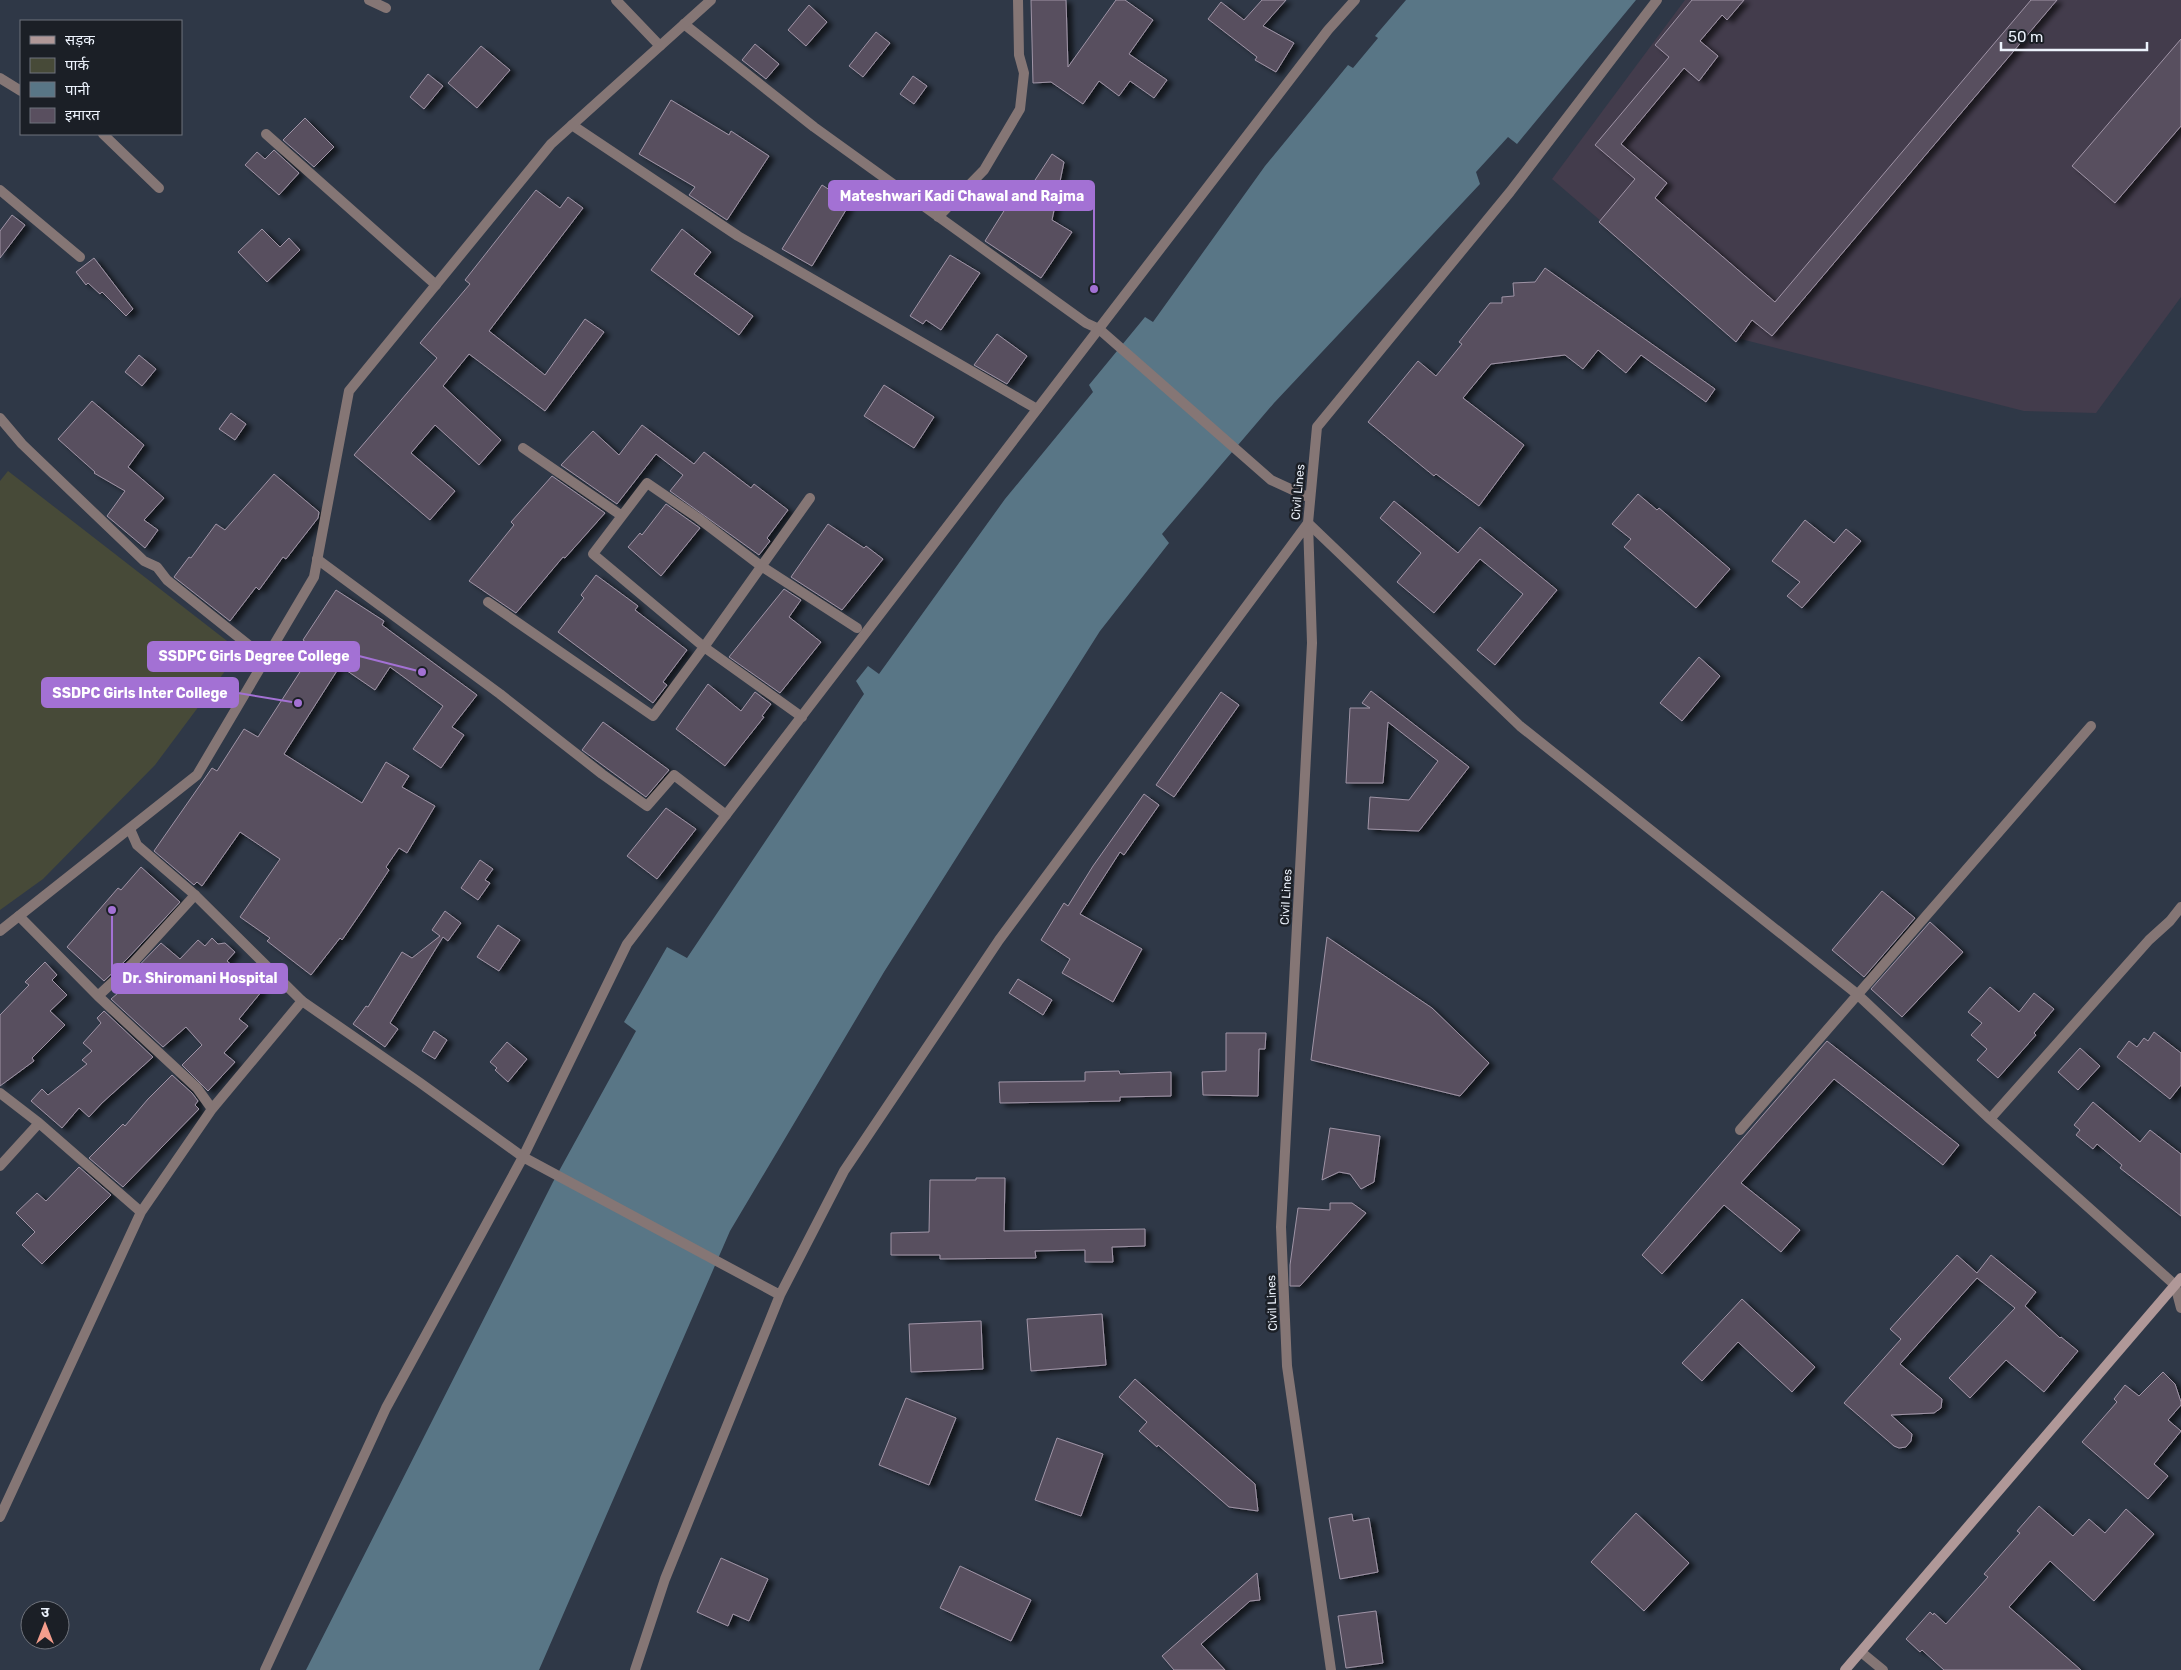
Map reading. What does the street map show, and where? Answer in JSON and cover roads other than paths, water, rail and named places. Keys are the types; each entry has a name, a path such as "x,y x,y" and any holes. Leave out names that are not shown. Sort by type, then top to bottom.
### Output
{"main road":[{"path":"1845,1670 2178,1282"}],"street":[{"path":"368,0 386,8"},
{"path":"616,0 660,46"},
{"path":"0,931 197,776 314,577 349,391 551,144 711,0"},
{"path":"938,216 984,170 1020,109 1024,73 1019,55 1018,0"},
{"path":"265,1670 386,1408 522,1157 628,944 1328,30 1354,0"},
{"name":"Civil Lines","path":"1330,1669 1287,1366 1281,1227 1312,643 1308,523 1317,428 1510,192 1657,0"},
{"path":"684,24 814,127 1086,323 1099,328 1271,480 1310,498"},
{"path":"0,78 20,89"},
{"path":"572,125 738,236 1038,409"},
{"path":"266,134 436,285"},
{"path":"104,135 159,188"},
{"path":"0,190 80,257"},
{"path":"0,418 22,444 144,561 157,567 167,580 266,659"},
{"path":"522,448 622,516"},
{"path":"802,717 704,647 593,554 647,484 698,518 761,566 857,628"},
{"path":"488,602 653,716 810,498"},
{"path":"635,1670 665,1579 780,1295 844,1171 999,940 1308,523 1520,726 1857,994 1990,1119 2178,1282 2181,1308"},
{"path":"317,559 500,694 602,774 647,806 674,775 726,815"},
{"path":"1740,1130 2091,726"},
{"path":"130,829 137,845 195,895 302,1001 419,1082 522,1157 780,1295"},
{"path":"98,996 132,964 195,895"},
{"path":"1990,1119 2148,940 2170,921 2181,907"},
{"path":"19,916 98,996 197,1088 212,1109"},
{"path":"0,1517 141,1212 212,1109 302,1001"},
{"path":"0,1093 39,1122 141,1212"},
{"path":"0,1166 39,1122"},
{"path":"1861,1652 1883,1670"}],"water":[{"path":"1406,0 1636,0 1517,144 1508,137 1476,172 1480,184 1274,403 1162,534 1169,543 1100,631 884,972 730,1231 539,1670 306,1670 553,1182 636,1031 624,1022 667,947 687,958 864,694 856,681 868,666 879,674 1005,499 1093,392 1089,385 1145,317 1153,322 1265,166 1348,65 1353,68 1378,38 1375,36"}],"place":[{"name":"Mateshwari Kadi Chawal and Rajma","path":"1094,289"},
{"name":"SSDPC Girls Degree College","path":"422,672"},
{"name":"SSDPC Girls Inter College","path":"298,703"},
{"name":"Dr. Shiromani Hospital","path":"112,910"}]}
